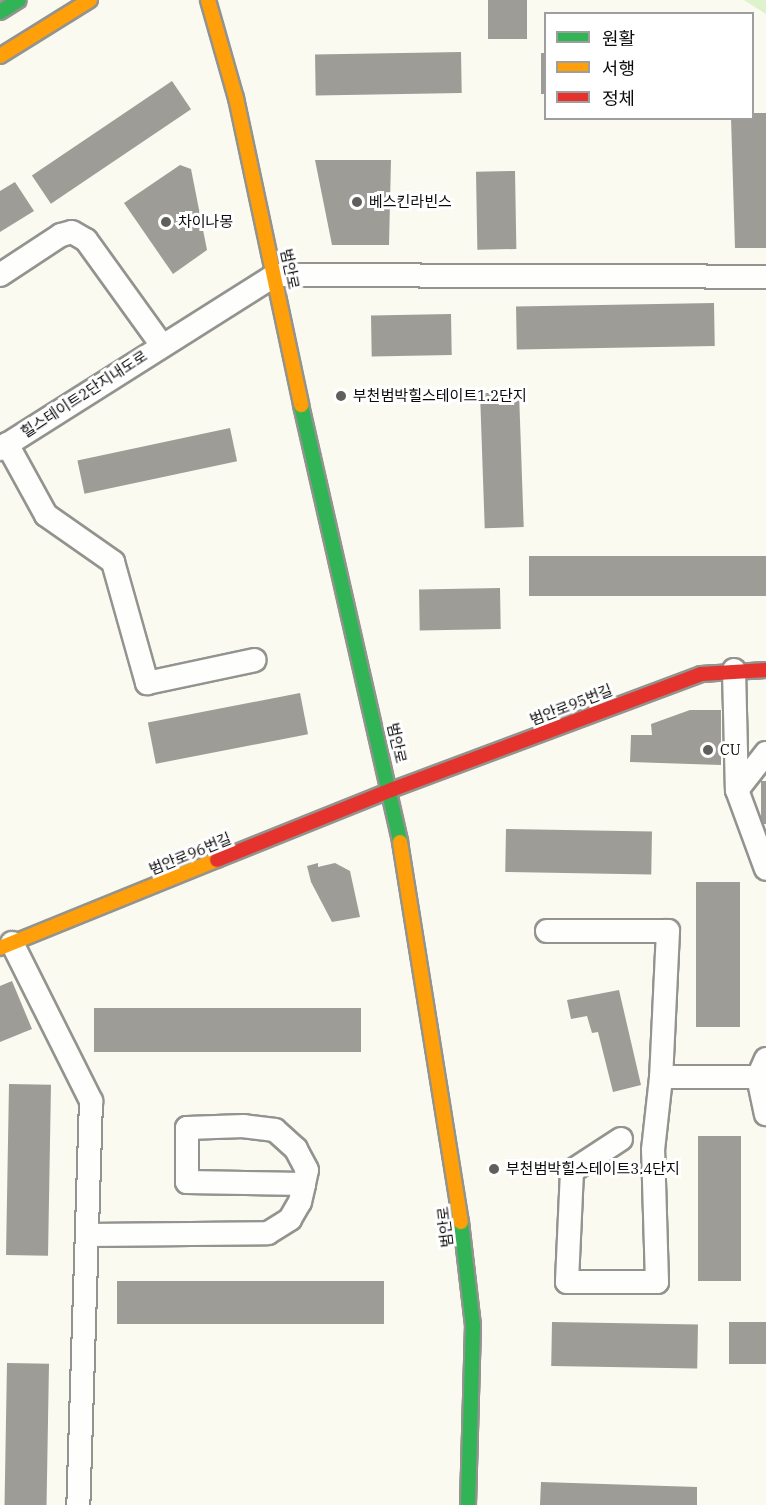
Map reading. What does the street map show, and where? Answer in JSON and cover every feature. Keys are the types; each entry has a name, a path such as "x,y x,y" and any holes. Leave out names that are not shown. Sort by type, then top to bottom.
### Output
{"street":[{"path":"0,12 19,0"},
{"path":"0,56 90,0"},
{"name":"범안로","path":"208,0 236,98 303,417 391,790 456,1175 473,1325 468,1505"},
{"name":"힐스테이트2단지내도로","path":"0,275 61,235 72,232 86,240 161,344"},
{"path":"275,275 766,277"},
{"name":"힐스테이트2단지내도로","path":"255,660 147,683 113,562 46,515 2,447 161,344 275,275"},
{"path":"734,670 736,790 766,868"},
{"name":"범안로95번길","path":"391,790 701,674 734,670 766,670"},
{"path":"736,790 766,753"},
{"name":"범안로96번길","path":"6,945 391,790"},
{"path":"547,931 668,931 661,1077 653,1150 657,1282 567,1282 572,1171 621,1139"},
{"path":"6,945 92,1101 78,1505"},
{"path":"661,1077 762,1068 766,1114"},
{"path":"89,1234 268,1233 290,1219 300,1202 304,1184 307,1170 296,1149 275,1130 244,1126 187,1128 187,1182 304,1184"}],"green space":[{"path":"744,0 766,0 766,14"}],"building":[{"path":"488,0 527,0 527,39 488,39"},
{"path":"461,52 462,93 316,96 315,55"},
{"path":"541,53 544,53 544,94 541,94"},
{"path":"172,81 191,109 51,204 32,176"},
{"path":"754,113 766,113 766,248 735,248 731,120 754,120"},
{"name":"베스킨라빈스","path":"315,160 391,160 389,245 332,245"},
{"path":"180,165 191,169 207,250 173,274 124,203"},
{"path":"515,171 516,249 477,250 476,172"},
{"path":"15,182 34,211 0,232 0,191"},
{"path":"714,303 715,346 517,349 516,306"},
{"path":"451,314 452,355 372,356 371,315"},
{"path":"519,392 524,527 485,528 480,393"},
{"path":"230,428 237,461 84,494 77,460"},
{"path":"529,556 766,556 766,596 529,596"},
{"path":"500,588 501,629 420,630 419,589"},
{"path":"300,693 308,734 156,764 148,723"},
{"path":"690,710 721,710 721,765 630,762 631,735 652,735 651,724"},
{"path":"761,781 766,781 766,824 761,824"},
{"path":"506,829 652,832 651,875 505,872"},
{"path":"318,863 318,867 335,863 350,871 360,917 332,922 311,882 307,866"},
{"path":"696,882 740,882 740,1027 696,1027"},
{"path":"12,981 32,1029 0,1042 0,986"},
{"path":"619,990 641,1085 613,1092 598,1032 592,1033 587,1016 571,1019 567,1000"},
{"path":"94,1008 361,1008 361,1052 94,1052"},
{"path":"9,1084 51,1085 48,1256 6,1255"},
{"path":"698,1136 741,1136 741,1281 698,1281"},
{"path":"117,1281 384,1281 384,1324 117,1324"},
{"path":"552,1322 698,1325 697,1369 551,1366"},
{"path":"729,1322 766,1322 766,1364 729,1364"},
{"path":"7,1363 49,1364 47,1505 5,1505"},
{"path":"541,1482 697,1487 697,1505 540,1505"}],"traffic: fast":[{"path":"0,12 19,0"},
{"path":"301,405 400,842"},
{"path":"461,1222 473,1325 468,1505"}],"traffic: slow":[{"path":"0,56 90,0"},
{"path":"208,0 236,98 301,405"},
{"path":"400,842 461,1222"},
{"path":"0,948 217,860"}],"traffic: jam":[{"path":"217,860 391,790 701,674 766,670"}],"place":[{"name":"베스킨라빈스","path":"357,202"},
{"name":"차이나몽","path":"166,222"},
{"name":"부천범박힐스테이트1.2단지","path":"341,396"},
{"name":"CU","path":"708,750"},
{"name":"부천범박힐스테이트3.4단지","path":"494,1169"}]}
